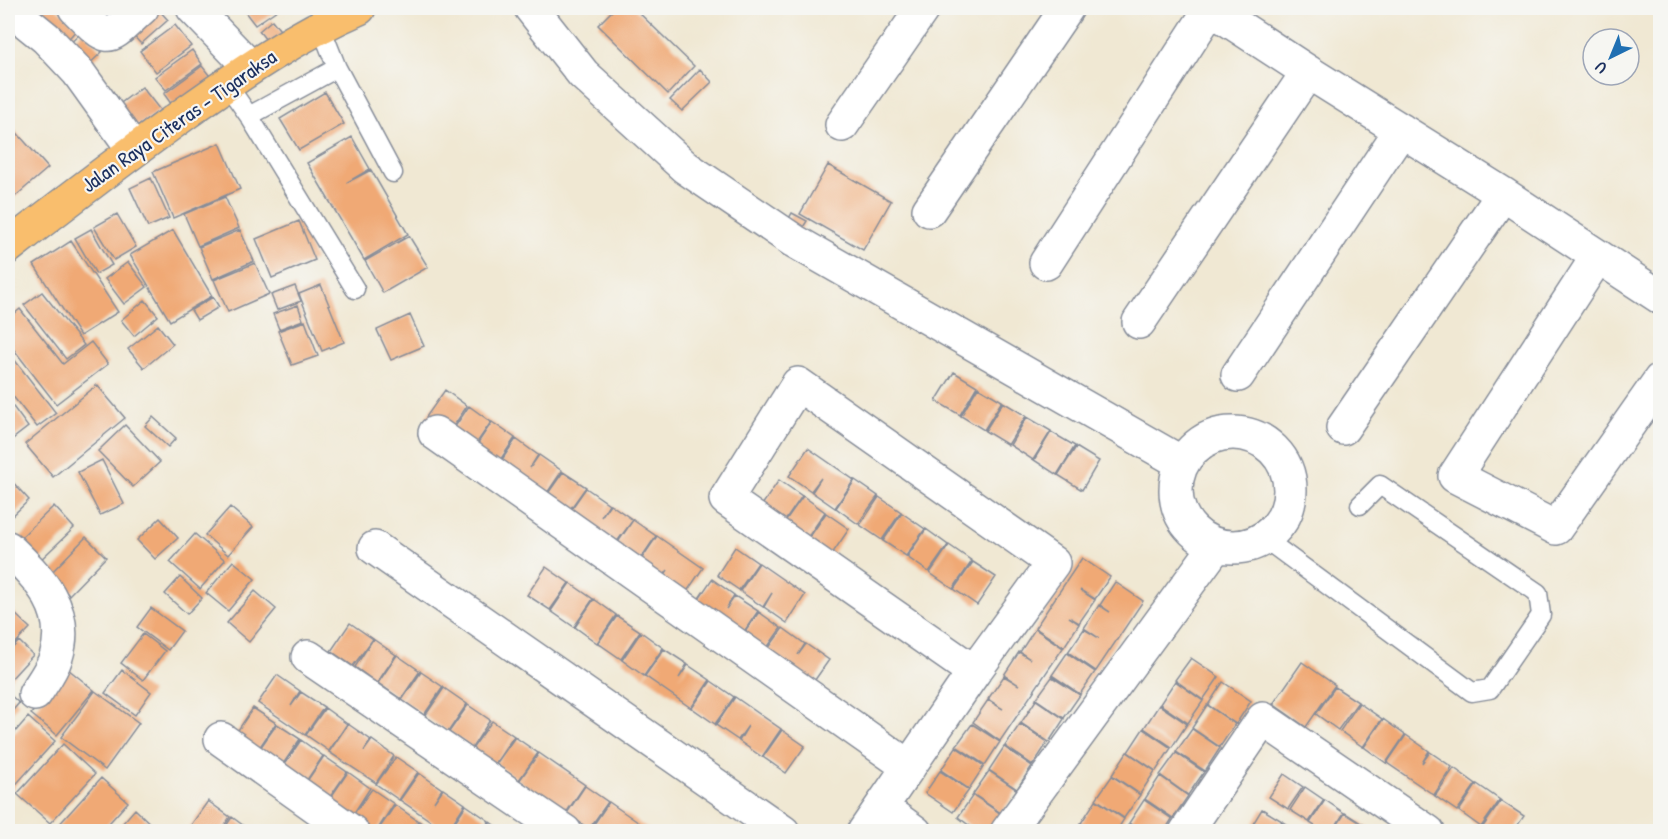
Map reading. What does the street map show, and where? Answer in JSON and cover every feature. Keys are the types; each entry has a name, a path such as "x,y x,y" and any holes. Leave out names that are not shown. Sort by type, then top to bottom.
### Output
{"main road":[{"name":"Jalan Raya Citeras - Tigaraksa","path":"8,247 134,150 238,75 320,25 359,8"}],"street":[{"path":"9,8 46,38 78,72 134,150"},
{"path":"75,8 100,33 107,35 116,32 142,8"},
{"path":"193,8 238,75"},
{"path":"531,8 583,74 685,167 794,241 1182,463"},
{"path":"842,125 924,8"},
{"path":"929,210 1067,8"},
{"path":"1046,263 1211,8 1660,297"},
{"path":"1139,322 1308,72"},
{"path":"1238,375 1401,130"},
{"path":"1343,428 1503,194"},
{"path":"1598,256 1455,476 1556,528 1660,380"},
{"path":"915,831 873,820 974,672 1053,563 798,384 726,499 974,672"},
{"path":"435,433 909,767"},
{"path":"1223,434 1246,434 1266,444 1282,460 1290,481 1290,503 1280,524 1265,539 1243,547 1216,546 1184,521 1176,500 1177,477 1182,463 1203,441 1223,434"},
{"path":"1007,831 1216,546"},
{"path":"375,548 783,831"},
{"path":"8,549 35,574 52,599 59,619 60,634 56,658 35,694"},
{"path":"308,657 565,831"},
{"path":"1200,827 1263,719 1428,831"},
{"path":"220,739 352,831"}],"lane":[{"path":"320,25 337,68 393,173"},
{"path":"249,116 337,68"},
{"path":"238,75 249,116 355,289"},
{"path":"1265,539 1472,692 1490,689 1541,615 1538,593 1380,485 1360,505"}],"building":[{"path":"42,8 56,8 79,27 63,45 32,18"},
{"path":"99,8 126,8 110,21"},
{"path":"157,8 168,20 141,44 129,31"},
{"path":"242,8 275,8 277,10 255,25"},
{"path":"615,8 634,8 694,66 668,94 598,25"},
{"path":"272,20 286,38 273,49 259,31"},
{"path":"175,25 191,46 156,72 140,51"},
{"path":"83,31 102,52 84,69 65,48"},
{"path":"192,50 202,64 166,90 155,77"},
{"path":"202,66 216,84 177,112 164,94"},
{"path":"700,69 712,82 682,111 670,100"},
{"path":"142,87 160,110 126,135 109,112"},
{"path":"325,92 344,124 299,150 280,119"},
{"path":"11,126 48,168 10,201 8,198 8,129"},
{"path":"352,137 370,169 346,183 371,170 408,234 364,260 307,163"},
{"path":"220,143 240,189 173,218 153,172"},
{"path":"828,165 891,201 863,250 800,214"},
{"path":"151,178 169,218 148,227 130,188"},
{"path":"225,197 239,228 198,246 184,214"},
{"path":"792,213 807,221 797,237 783,229"},
{"path":"117,214 136,247 114,260 94,227"},
{"path":"299,221 315,260 272,278 256,239"},
{"path":"91,229 112,265 96,274 75,238"},
{"path":"173,230 212,296 170,321 130,255"},
{"path":"240,230 254,261 213,279 199,247"},
{"path":"409,236 428,267 383,293 365,261"},
{"path":"71,241 118,312 80,336 34,265"},
{"path":"128,262 147,287 124,304 105,279"},
{"path":"255,263 269,294 228,312 214,280"},
{"path":"321,285 344,342 322,351 299,294"},
{"path":"295,286 301,301 277,310 271,295"},
{"path":"42,292 84,345 66,359 24,305"},
{"path":"213,297 219,307 197,320 191,310"},
{"path":"145,300 158,316 134,336 121,320"},
{"path":"298,305 303,320 279,329 273,314"},
{"path":"20,309 63,364 91,342 108,364 56,404 8,342 8,319"},
{"path":"410,315 424,346 391,360 377,330"},
{"path":"305,321 318,356 292,365 278,331"},
{"path":"158,325 173,344 144,368 128,349"},
{"path":"13,358 56,413 37,427 8,390 8,362"},
{"path":"954,372 977,386 960,415 936,401"},
{"path":"97,385 125,418 53,477 25,444"},
{"path":"978,387 1002,401 984,430 961,416"},
{"path":"445,390 467,406 449,433 426,417"},
{"path":"8,400 28,427 10,441 8,439"},
{"path":"1003,402 1026,416 1008,445 985,431"},
{"path":"469,406 491,422 472,450 450,434"},
{"path":"153,417 176,438 168,447 145,426"},
{"path":"1027,417 1051,431 1033,460 1010,445"},
{"path":"492,422 515,438 496,466 473,450"},
{"path":"125,425 160,462 133,487 98,451"},
{"path":"1051,432 1075,446 1057,475 1034,460"},
{"path":"516,439 538,455 530,468 539,455 562,471 543,499 497,467"},
{"path":"1076,447 1099,461 1082,490 1058,475"},
{"path":"808,448 854,480 835,508 812,492 821,478 811,491 789,476"},
{"path":"102,460 124,504 100,515 78,472"},
{"path":"563,472 586,487 566,515 544,499"},
{"path":"8,479 29,500 8,520"},
{"path":"779,480 802,496 783,524 760,508"},
{"path":"855,480 878,496 858,524 836,508"},
{"path":"586,488 609,504 601,517 610,504 633,520 613,547 567,515"},
{"path":"803,496 825,512 806,540 783,524"},
{"path":"879,497 901,512 882,540 860,525"},
{"path":"54,506 74,528 36,564 16,542"},
{"path":"230,507 253,527 228,555 205,535"},
{"path":"826,513 849,529 830,557 807,541"},
{"path":"902,513 925,529 906,556 883,541"},
{"path":"160,518 178,538 155,559 137,540"},
{"path":"633,520 656,536 637,564 614,548"},
{"path":"926,529 948,545 929,572 907,557"},
{"path":"195,534 225,560 200,589 170,562"},
{"path":"657,536 703,568 684,596 638,564"},
{"path":"86,537 106,557 69,595 49,575"},
{"path":"949,545 972,561 953,589 930,573"},
{"path":"735,547 758,563 739,590 717,575"},
{"path":"1082,558 1110,577 1095,599 1080,590 1095,600 1079,623 1069,617 1079,624 1064,647 1035,628"},
{"path":"233,561 255,579 228,611 206,593"},
{"path":"973,562 996,577 977,605 954,589"},
{"path":"759,563 805,595 787,623 764,607 772,593 763,607 740,591"},
{"path":"546,567 569,583 550,610 527,595"},
{"path":"180,577 202,598 187,614 165,594"},
{"path":"712,579 734,595 726,609 735,596 758,611 739,639 693,607"},
{"path":"1115,582 1143,601 1096,671 1068,652 1084,629 1099,638 1084,628 1099,605 1110,612 1100,605"},
{"path":"570,583 593,599 574,627 551,611"},
{"path":"255,591 276,609 249,642 227,623"},
{"path":"594,599 616,615 597,643 575,627"},
{"path":"151,608 182,631 168,650 137,627"},
{"path":"12,611 30,628 8,651 8,616"},
{"path":"759,612 781,628 762,655 740,639"},
{"path":"617,616 640,631 621,659 598,643"},
{"path":"350,623 373,639 353,666 331,651"},
{"path":"783,628 805,644 798,655 806,644 829,660 810,687 763,656"},
{"path":"1035,629 1063,648 1000,741 973,722 988,700 1003,709 988,699 1004,676 1019,685 1004,675 1019,652 1030,659 1020,652"},
{"path":"641,632 663,648 644,676 622,660"},
{"path":"143,634 165,651 143,680 121,663"},
{"path":"373,639 396,655 377,683 355,667"},
{"path":"19,641 33,655 8,682 8,653"},
{"path":"664,649 687,664 679,678 688,665 710,680 691,708 645,676"},
{"path":"1067,653 1095,672 1080,694 1052,675"},
{"path":"397,655 420,671 401,699 378,683"},
{"path":"1191,658 1219,677 1203,700 1175,680"},
{"path":"1302,662 1335,685 1306,727 1273,704"},
{"path":"68,669 94,690 57,735 31,714"},
{"path":"122,670 151,692 135,715 105,693"},
{"path":"421,672 443,687 424,715 402,700"},
{"path":"277,675 300,691 291,706 301,692 324,707 305,735 258,703"},
{"path":"1052,677 1080,695 1064,718 1036,699"},
{"path":"711,681 734,697 715,724 692,708"},
{"path":"1175,681 1203,701 1188,723 1160,704"},
{"path":"1223,682 1251,701 1236,724 1208,705"},
{"path":"1335,687 1358,702 1338,730 1316,714"},
{"path":"444,688 467,704 448,732 425,716"},
{"path":"95,691 139,723 105,770 61,737"},
{"path":"8,693 19,703 8,716"},
{"path":"735,697 781,729 762,757 739,741 748,726 738,740 716,725"},
{"path":"1036,700 1064,719 1049,742 1021,723"},
{"path":"1359,703 1382,719 1363,747 1340,731"},
{"path":"468,705 490,720 472,748 449,732"},
{"path":"1159,705 1187,724 1172,747 1144,728"},
{"path":"1207,705 1235,724 1220,747 1192,728"},
{"path":"253,708 276,723 257,751 234,736"},
{"path":"325,708 347,724 329,751 306,735"},
{"path":"28,717 55,741 10,791 8,789 8,740"},
{"path":"1383,719 1405,735 1386,763 1364,747"},
{"path":"492,721 514,736 495,764 472,749"},
{"path":"277,724 300,739 281,767 258,751"},
{"path":"348,724 371,740 364,751 372,740 394,756 376,783 329,752"},
{"path":"972,724 1000,742 985,765 956,746"},
{"path":"1020,724 1048,742 1033,765 1005,746"},
{"path":"1143,729 1171,748 1156,771 1128,752"},
{"path":"1192,729 1220,748 1205,771 1176,752"},
{"path":"782,730 805,746 786,773 763,757"},
{"path":"1406,735 1429,751 1422,763 1430,752 1452,767 1434,795 1387,763"},
{"path":"515,737 538,753 519,780 496,764"},
{"path":"301,740 323,756 305,783 282,768"},
{"path":"63,744 95,774 50,823 17,794"},
{"path":"956,747 984,766 969,789 941,770"},
{"path":"1004,747 1032,766 1017,789 989,770"},
{"path":"1127,752 1155,771 1140,794 1112,775"},
{"path":"539,753 585,785 566,813 519,781"},
{"path":"1176,753 1204,772 1188,795 1160,775"},
{"path":"324,756 347,772 328,800 305,784"},
{"path":"396,757 418,772 399,800 376,784"},
{"path":"1454,768 1476,784 1457,811 1435,796"},
{"path":"940,771 969,790 953,812 925,793"},
{"path":"989,771 1017,790 1001,813 973,794"},
{"path":"348,772 370,788 352,816 329,800"},
{"path":"419,773 442,789 434,802 443,789 465,804 447,832 400,800"},
{"path":"1284,774 1303,787 1288,809 1269,797"},
{"path":"1112,776 1140,795 1124,818 1096,799"},
{"path":"1160,776 1188,796 1173,818 1145,799"},
{"path":"101,778 128,802 101,832 60,832 56,828"},
{"path":"1477,784 1500,800 1481,827 1459,811"},
{"path":"585,786 608,802 589,829 567,813"},
{"path":"1305,787 1324,800 1309,822 1290,810"},
{"path":"372,789 394,804 376,832 352,816"},
{"path":"973,795 1001,814 989,832 978,832 958,817"},
{"path":"1096,800 1124,819 1116,832 1094,832 1081,823"},
{"path":"1144,800 1172,819 1164,832 1142,832 1129,823"},
{"path":"1325,800 1344,813 1332,832 1324,832 1310,823"},
{"path":"208,801 230,817 220,832 192,832 188,829"},
{"path":"1501,801 1524,816 1513,832 1487,832 1482,828"},
{"path":"609,802 652,832 593,832 590,830"},
{"path":"395,805 418,821 410,832 377,832"},
{"path":"466,805 489,821 482,832 448,832"},
{"path":"135,809 159,832 115,832"},
{"path":"1262,809 1282,821 1275,832 1248,832"},
{"path":"1345,813 1364,825 1360,832 1333,832"},
{"path":"232,817 252,832 222,832"},
{"path":"419,821 434,832 411,832"},
{"path":"490,822 504,832 483,832"},
{"path":"1283,822 1298,832 1277,832"},
{"path":"1080,823 1092,832 1075,832"},
{"path":"1129,824 1140,832 1123,832"},
{"path":"1366,826 1374,832 1362,832"}]}
